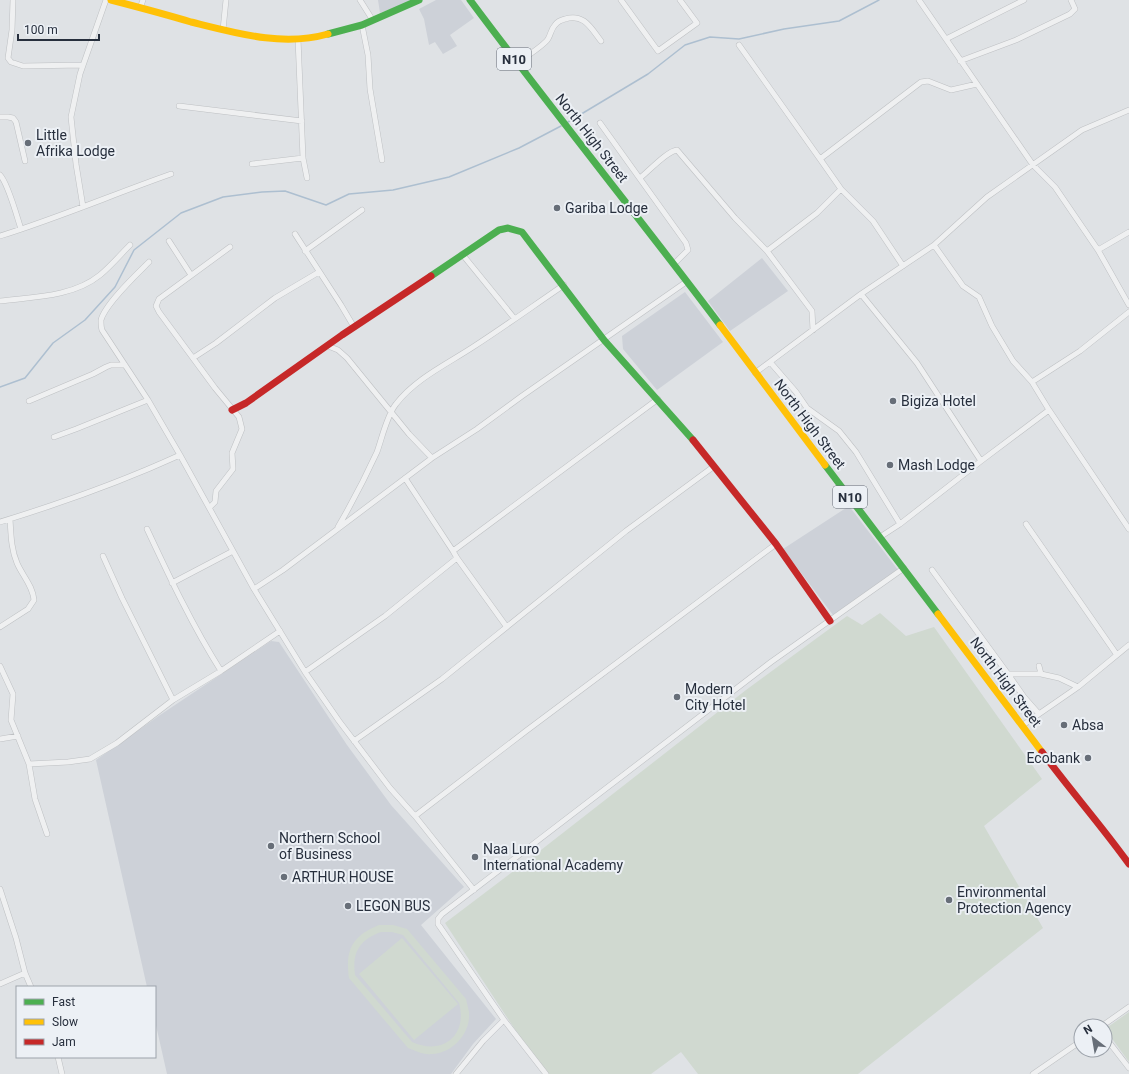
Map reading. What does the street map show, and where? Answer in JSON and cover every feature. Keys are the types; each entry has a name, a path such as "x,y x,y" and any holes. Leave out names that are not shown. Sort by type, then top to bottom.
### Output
{"main road":[{"path":"111,0 223,30 267,39 298,39 321,36 362,25 372,19 419,0"},
{"name":"North High Street","path":"470,0 570,132 674,264 686,282 904,568 939,617 1023,725 1072,792 1109,836 1129,864"},
{"path":"232,410 246,403 354,327 409,292 462,254 504,227 514,228 522,232 564,285 604,340 684,429 776,544 830,621"}],"street":[{"path":"13,0 12,30 8,58 11,62 23,66 83,65"},
{"path":"83,207 76,164 71,117 83,65 106,0"},
{"path":"140,8 143,0"},
{"path":"223,30 226,0"},
{"path":"360,0 372,19"},
{"path":"621,0 658,51 697,23 680,0"},
{"path":"918,0 1033,165 1055,187 1098,250 1129,305"},
{"path":"946,39 1024,0"},
{"path":"960,61 1016,40 1070,14 1075,9 1071,0"},
{"path":"517,63 548,39 555,24 571,17 579,17 588,24 601,41"},
{"path":"362,25 368,54 370,89 382,160"},
{"path":"298,39 303,158 307,178"},
{"path":"739,45 841,190 873,221 903,266"},
{"path":"820,159 921,82 928,81 951,90 977,84"},
{"path":"179,106 302,121"},
{"path":"755,373 861,294 934,245 987,197 1082,130 1129,110"},
{"path":"0,117 13,118 16,122 25,161"},
{"path":"600,123 686,243 688,250 674,264"},
{"path":"640,178 665,156 673,150 677,150 735,218 767,251 812,311 812,330"},
{"path":"252,164 303,158"},
{"path":"0,236 171,174"},
{"path":"0,175 5,183 21,229"},
{"path":"767,251 817,214 841,190"},
{"path":"305,251 362,210"},
{"path":"1098,250 1129,232"},
{"path":"295,234 354,327"},
{"path":"169,241 191,275"},
{"path":"0,301 58,294 77,288 100,275 130,245"},
{"path":"934,245 963,286 979,297 992,326 1013,361 1032,382 1049,410 1129,529"},
{"path":"210,507 215,502 216,491 233,469 232,453 242,429 239,417 215,388 156,306 159,299 230,247"},
{"path":"462,254 514,318"},
{"path":"149,262 123,288 105,312 101,321 102,330 148,400 210,507 254,589 305,672 390,788 415,816 474,890"},
{"path":"193,358 216,343 275,298 319,272"},
{"path":"254,589 283,570 432,458 477,429 686,282"},
{"path":"337,529 365,481 391,412 408,390 422,379 481,342 564,285"},
{"path":"861,294 916,363 981,461"},
{"path":"1032,382 1080,351 1129,312"},
{"path":"328,346 338,350 347,358 391,412 432,458"},
{"path":"770,362 796,392 807,408 839,431 856,452 900,524"},
{"path":"29,401 111,365 125,365"},
{"path":"454,551 658,399"},
{"path":"54,437 83,427 148,400"},
{"path":"880,537 900,524 1049,410"},
{"path":"0,522 68,501 139,474 180,455"},
{"path":"354,740 442,679 626,531 714,467"},
{"path":"405,478 454,551 457,558 506,626"},
{"path":"0,627 28,609 34,600 31,588 17,564 13,553 10,519"},
{"path":"1026,524 1117,655"},
{"path":"147,529 172,583 202,640 221,670"},
{"path":"415,816 776,544"},
{"path":"172,583 233,551"},
{"path":"103,556 122,598 173,700"},
{"path":"305,672 385,616 457,558"},
{"path":"546,1074 504,1020 438,924 438,919 442,914 771,662 904,568"},
{"path":"932,570 1024,697 1039,714"},
{"path":"29,764 90,759 117,744 173,700 280,631"},
{"path":"1023,725 1078,686 1129,645"},
{"path":"0,666 13,694 11,720 29,764 35,799 48,834"},
{"path":"1039,666 1041,674"},
{"path":"1008,674 1041,674 1059,678 1078,686"},
{"path":"0,739 18,736"},
{"path":"0,889 16,938 25,973 32,986"},
{"path":"0,984 25,973"},
{"path":"1113,1018 1129,1007"},
{"path":"456,1074 483,1041 504,1020"},
{"path":"1033,1074 1073,1046"},
{"path":"1113,1047 1129,1068"},
{"path":"58,1058 62,1074"}],"shaded area":[{"path":"378,0 416,0 380,13"},
{"path":"436,0 461,0 474,18 450,35 457,46 443,54 435,42 429,45 424,19 419,9"},
{"path":"762,258 788,291 730,331 708,301"},
{"path":"685,292 723,342 657,390 623,349 622,336"},
{"path":"849,506 898,570 833,615 783,549"},
{"path":"880,613 906,636 934,627 1042,779 984,826 1043,928 858,1074 698,1074 681,1052 651,1074 546,1074 445,923 746,690 847,616 862,625"},
{"name":"Northern School of Business","path":"271,641 279,642 347,745 391,805 464,887 421,925 496,1019 473,1044 451,1074 167,1074 156,1025 156,986 147,986 96,760 160,715"},
{"path":"379,925 393,925 407,929 466,999 469,1020 464,1034 453,1046 440,1053 432,1054 423,1053 408,1048 349,978 348,959 352,945 362,934","holes":["381,932 392,932 403,935 459,1003 461,1014 460,1025 450,1040 443,1044 423,1046 412,1042 355,975 354,967 356,954 362,943 373,935"]},
{"path":"402,938 458,1004 414,1040 359,974"},
{"path":"1129,1012 1129,1062 1113,1040 1113,1023"}],"waterway":[{"path":"568,122 648,74 685,45 710,37 739,39 784,29 839,21 879,0"},
{"path":"0,387 25,378 53,343 85,320 115,287 134,250 181,213 223,197 262,192 285,191 326,205 349,194 393,190 449,177 519,148 561,126"}],"traffic: fast":[{"path":"328,34 362,25 419,0"},
{"path":"470,0 720,325"},
{"path":"431,276 499,230 508,228 522,232 604,340 693,440"},
{"path":"825,465 938,614"}],"traffic: slow":[{"path":"111,0 191,22 259,37 294,39 311,38 328,34"},
{"path":"720,325 825,465"},
{"path":"938,614 1042,752"}],"traffic: jam":[{"path":"232,410 246,403 342,335 431,276"},
{"path":"693,440 776,544 830,621"},
{"path":"1042,752 1108,835 1129,864"}],"place":[{"name":"Little Afrika Lodge","path":"28,143"},
{"name":"Gariba Lodge","path":"557,208"},
{"name":"Bigiza Hotel","path":"893,401"},
{"name":"Mash Lodge","path":"890,465"},
{"name":"Modern City Hotel","path":"677,697"},
{"name":"Absa","path":"1064,725"},
{"name":"Ecobank","path":"1088,758"},
{"name":"Northern School of Business","path":"271,846"},
{"name":"Naa Luro International Academy","path":"475,857"},
{"name":"ARTHUR HOUSE","path":"284,877"},
{"name":"Environmental Protection Agency","path":"949,900"},
{"name":"LEGON BUS","path":"348,906"}]}
